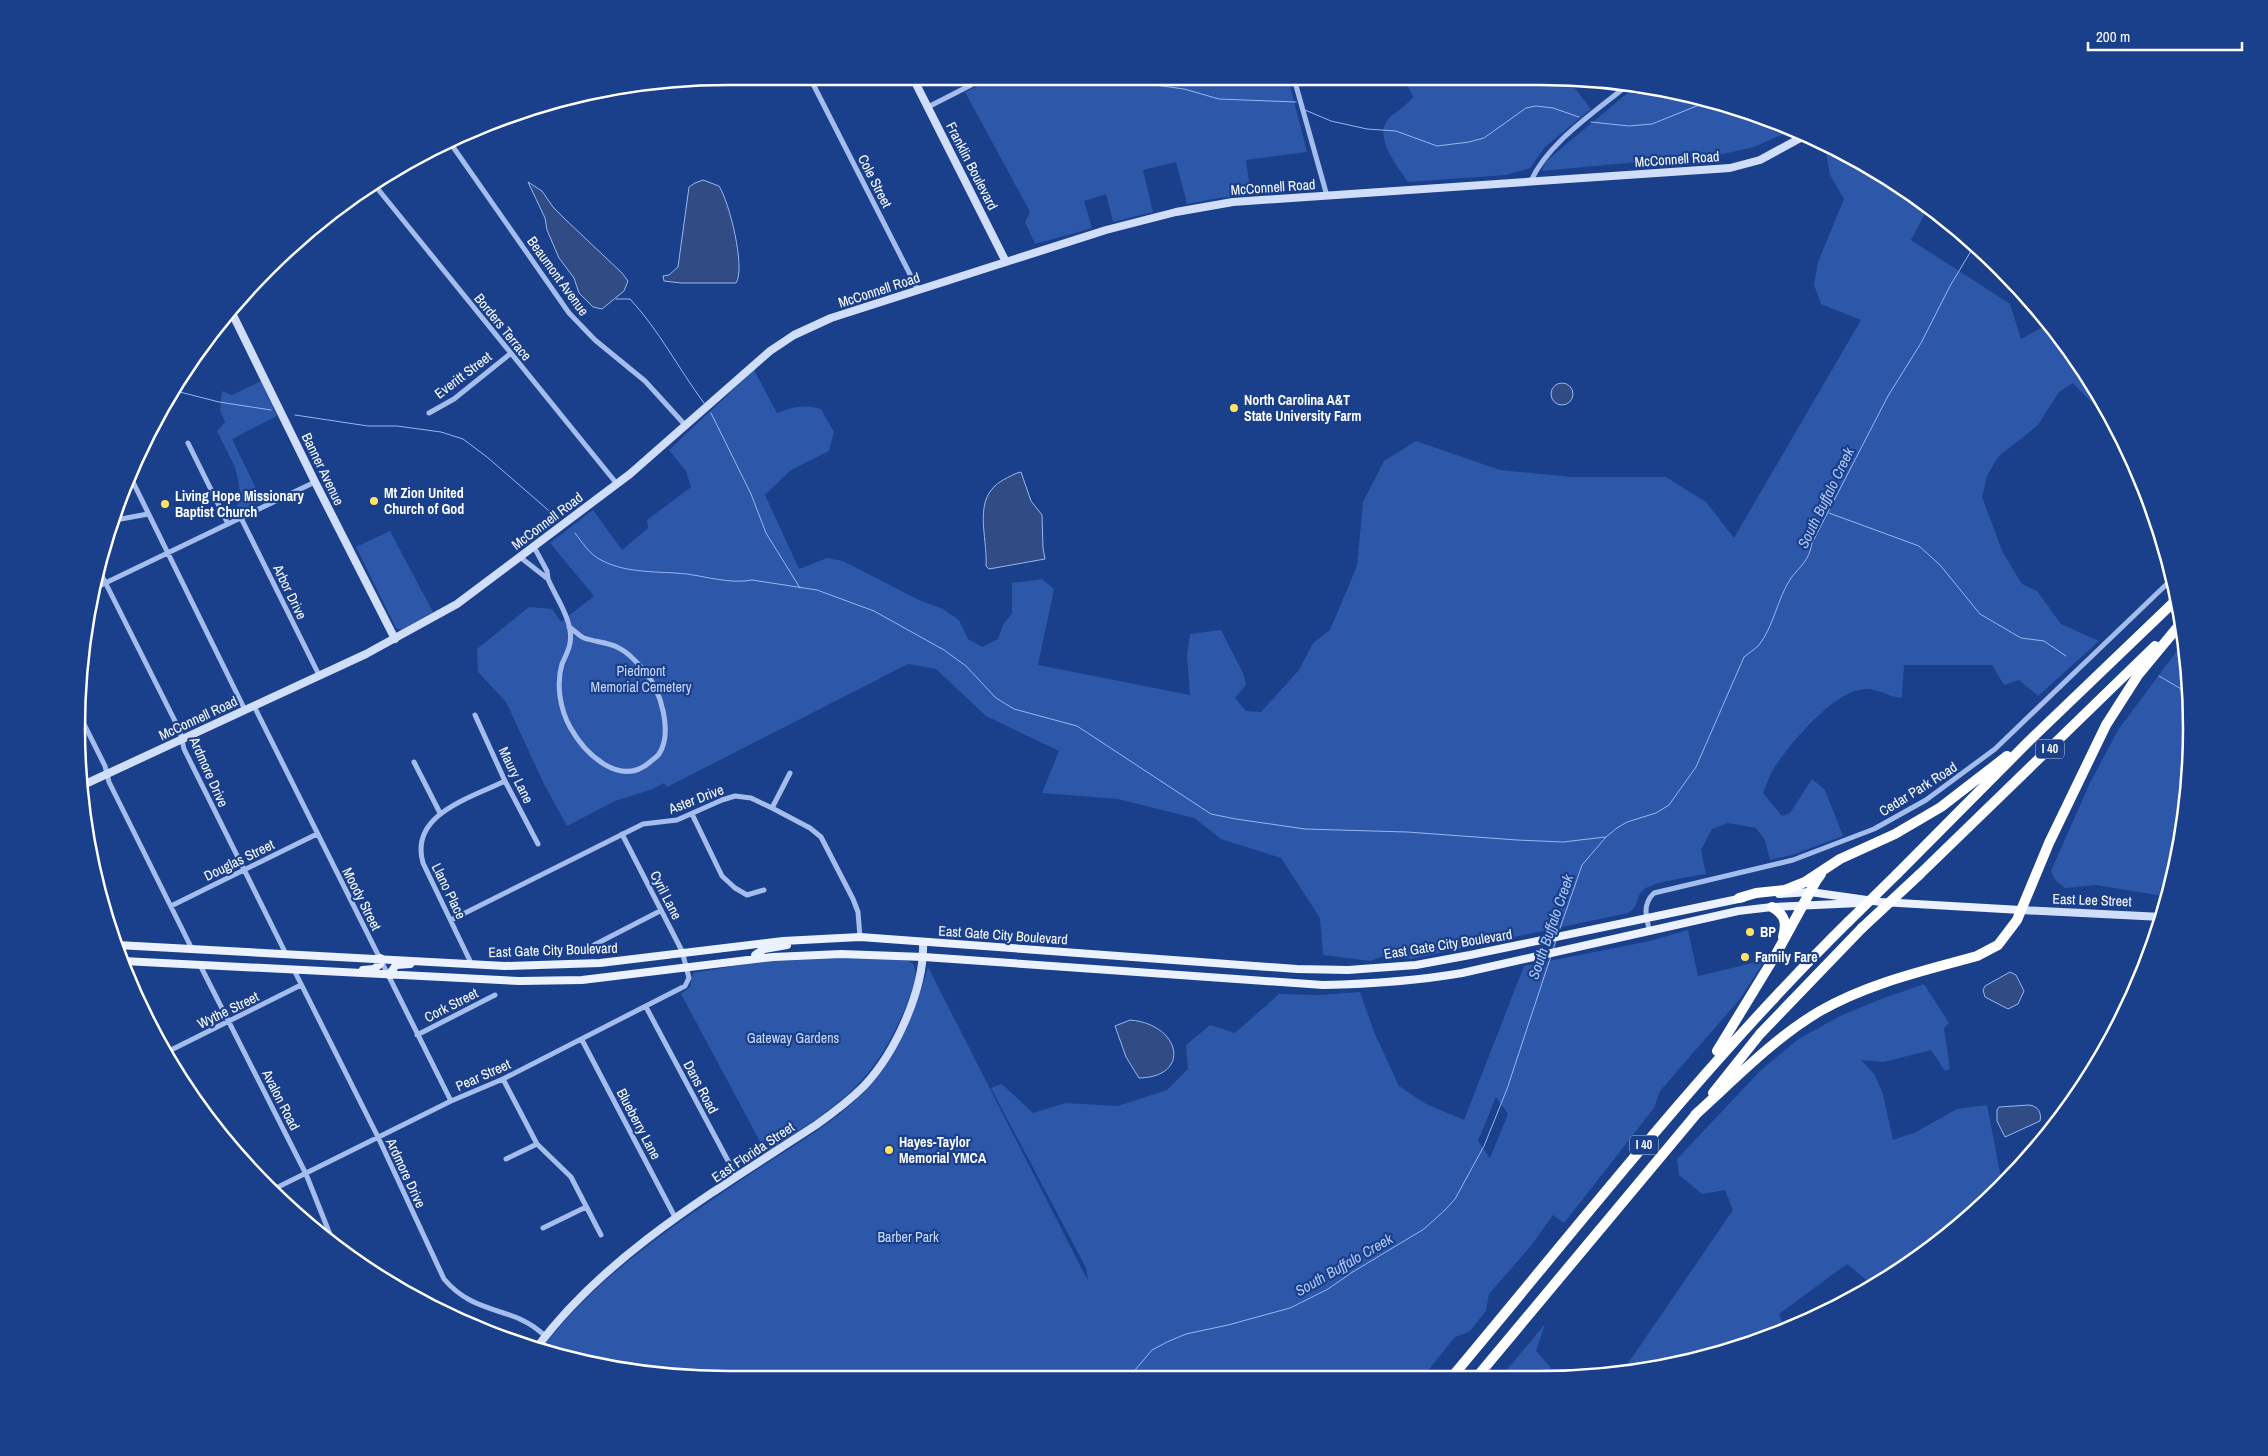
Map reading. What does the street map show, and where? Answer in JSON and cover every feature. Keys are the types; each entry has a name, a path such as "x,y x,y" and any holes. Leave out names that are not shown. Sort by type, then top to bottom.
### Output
{"highway":[{"name":"I 40","path":"1457,1371 1687,1094 1785,985 2029,742 2171,605"},
{"name":"I 40","path":"1482,1371 1695,1116 1760,1034 1862,928 2175,629"},
{"path":"1695,1116 1776,1044 1819,1012 1854,994 1895,978 1990,951 2004,939 2017,920 2049,842 2106,725 2138,675 2175,630"},
{"path":"1739,898 1756,893 1785,890 1805,882 1840,859 1896,834 1941,807 2029,742"},
{"path":"1687,1094 1739,1018 1816,881 1827,868"},
{"path":"1772,907 1782,913 1785,920 1785,929 1780,947"}],"main road":[{"name":"East Gate City Boulevard","path":"123,946 472,964 600,963 682,951 783,941 860,937 1297,969 1348,970 1400,966 1470,956 1739,898 1810,892 1881,902 2021,910"},
{"name":"East Gate City Boulevard","path":"129,961 473,980 582,980 755,959 841,954 924,957 1323,985 1401,982 1462,973 1738,911 1803,905 1881,902"},
{"path":"755,959 755,955 764,948 838,942 851,937"},
{"path":"125,951 162,948"},
{"path":"336,972 350,969 374,969 380,964 380,958"},
{"path":"389,975 396,965 432,962"},
{"path":"1400,966 1401,982"}],"street":[{"name":"Cole Street","path":"814,85 918,290"},
{"name":"Franklin Boulevard","path":"917,85 1006,262"},
{"path":"928,107 972,85"},
{"path":"1296,85 1327,196"},
{"path":"1531,181 1539,164 1554,146 1621,91"},
{"name":"McConnell Road","path":"88,783 395,639 457,604 617,484 686,426 755,364 794,335 831,318 1106,230 1176,212 1233,202 1730,168 1760,160 1798,139"},
{"name":"Beaumont Avenue","path":"453,147 570,313 595,340 645,381 686,426"},
{"name":"Borders Terrace","path":"378,189 617,484"},
{"name":"Banner Avenue","path":"234,317 395,639"},
{"name":"Everitt Street","path":"429,413 454,399 510,354"},
{"path":"188,443 228,524"},
{"path":"101,585 315,482"},
{"path":"134,483 245,710"},
{"path":"120,519 148,514"},
{"name":"Arbor Drive","path":"241,518 319,675"},
{"path":"534,547 547,571 548,579 570,627 570,643 562,666 559,687 562,706 570,726 585,748 609,769 625,772 642,768 659,754 665,733 663,710 657,691 647,674 618,647 583,638 570,627"},
{"path":"520,558 548,579"},
{"name":"Ardmore Drive","path":"103,578 180,731 184,749 286,954"},
{"name":"Cedar Park Road","path":"1646,919 1648,899 1654,893 1800,857 1874,828 1932,796 1995,749 2167,585"},
{"name":"Moody Street","path":"254,706 451,1101"},
{"name":"Maury Lane","path":"475,715 505,781 538,844"},
{"path":"85,726 105,766 109,782 192,949"},
{"path":"414,762 440,813"},
{"path":"772,808 790,774"},
{"name":"Llano Place","path":"472,964 420,853 421,841 425,829 440,813 505,781"},
{"name":"Aster Drive","path":"451,920 643,824 677,820 722,800 736,796 751,798 772,808 810,828 821,837 853,899 858,912 860,937"},
{"path":"692,814 722,876 735,888 747,894 764,890"},
{"name":"Douglas Street","path":"171,906 317,834"},
{"name":"Cyril Lane","path":"622,834 682,951 687,968"},
{"name":"East Lee Street","path":"2021,910 2155,916"},
{"path":"594,945 660,911"},
{"path":"1646,919 1650,932"},
{"name":"East Florida Street","path":"540,1343 616,1265 676,1219 816,1125 842,1106 865,1084 897,1038 905,1020 915,994 924,957 923,942"},
{"name":"Avalon Road","path":"200,965 306,1174 329,1231"},
{"name":"Pear Street","path":"278,1187 451,1101 503,1079 646,1007 685,986 689,981 687,968"},
{"name":"Ardmore Drive","path":"294,970 378,1137 438,1268 452,1289 471,1303 524,1320 535,1326 545,1336"},
{"name":"Wythe Street","path":"171,1050 302,986"},
{"name":"Cork Street","path":"418,1035 496,995"},
{"name":"Dans Road","path":"646,1007 734,1172 739,1176"},
{"name":"Blueberry Lane","path":"582,1040 676,1219"},
{"path":"503,1079 538,1144 571,1177 601,1235"},
{"path":"506,1159 538,1144"},
{"path":"543,1228 586,1207"}],"green space":[{"path":"975,85 1290,85 1307,152 1246,160 1251,195 1218,198 1187,204 1176,162 1143,170 1153,212 1113,222 1106,194 1084,201 1092,228 1035,244 1025,222 1030,212 965,92 976,87"},
{"path":"1407,85 1573,86 1591,109 1545,147 1530,168 1506,175 1408,182 1388,151 1383,133 1389,118 1413,97"},
{"path":"1629,92 1665,97 1706,107 1747,119 1785,134 1754,147 1723,154 1542,171 1545,162"},
{"name":"Piedmont Memorial Cemetery","path":"1826,153 1862,171 1925,214 1911,240 2010,304 2021,339 2042,327 2075,371 2098,409 2073,383 2059,392 2038,425 1998,457 1987,476 1982,497 2003,553 2022,584 2037,591 2061,624 2099,641 2038,696 2019,680 2004,685 1992,665 1904,665 1902,698 1869,689 1857,690 1843,696 1830,705 1804,730 1776,765 1763,793 1782,816 1790,813 1812,779 1825,790 1843,836 1792,855 1770,860 1765,840 1756,828 1728,823 1712,829 1701,850 1706,874 1663,882 1647,888 1642,891 1636,905 1628,913 1411,959 1381,957 1371,961 1323,955 1320,918 1281,858 1221,839 1194,818 1118,799 1042,793 1059,751 986,716 936,669 908,664 667,787 664,783 653,789 615,801 567,826 545,786 506,702 478,672 477,649 529,607 552,609 561,622 594,596 550,543 593,510 622,550 648,528 647,520 691,487 686,471 669,450 754,370 777,413 799,407 821,409 834,432 829,451 791,470 765,495 799,569 827,558 843,561 921,601 943,609 959,620 968,639 982,647 998,639 1003,625 1012,613 1012,583 1042,579 1054,589 1038,665 1190,695 1187,656 1190,634 1221,630 1243,673 1246,685 1235,698 1246,711 1261,712 1299,670 1313,643 1330,630 1357,566 1363,502 1384,461 1416,441 1500,470 1572,477 1666,477 1706,502 1734,538 1861,320 1821,304 1814,285 1818,262 1844,199 1830,175"},
{"path":"261,381 277,416 232,439 262,501 239,512 236,508 241,496 235,467 217,431 225,422 220,410 222,391 232,395"},
{"path":"390,531 433,612 401,630 396,628 356,547"},
{"path":"2178,650 2182,686 2182,770 2171,853 2161,896 2096,885 2065,888 2055,880 2051,871 2089,785 2118,730"},
{"name":"Barber Park","path":"1688,930 1698,976 1765,960 1740,999 1660,1091 1654,1108 1564,1223 1553,1215 1530,1247 1489,1294 1486,1311 1469,1332 1455,1337 1428,1371 686,1370 603,1359 545,1344 590,1295 644,1248 815,1132 841,1113 865,1091 887,1063 904,1033 928,967 1088,1281 1086,1268 991,1088 1002,1084 1033,1113 1066,1103 1118,1106 1167,1090 1188,1069 1186,1045 1210,1025 1235,1033 1279,994 1320,995 1360,992 1374,1032 1399,1086 1426,1104 1464,1120 1524,966 1650,941","holes":["1496,1097 1508,1114 1490,1158 1478,1141"]},
{"name":"Gateway Gardens","path":"874,957 908,961 913,964 916,973 913,989 907,1004 888,1043 863,1079 829,1110 766,1153 681,994 690,987 693,973 769,960"},
{"path":"1924,984 1949,1023 1944,1028 1950,1069 1945,1071 1931,1050 1884,1062 1861,1060 1875,1075 1883,1094 1893,1140 1916,1132 1957,1109 1987,1105 2001,1177 1964,1211 1931,1238 1897,1263 1867,1281 1847,1264 1779,1314 1783,1323 1747,1337 1706,1349 1665,1359 1627,1365 1733,1210 1725,1190 1702,1194 1679,1175 1677,1159 1760,1071 1797,1040 1838,1017"},
{"path":"1545,1324 1536,1351 1551,1368 1548,1371 1506,1371"}],"shaded area":[{"path":"703,180 719,186 727,205 738,250 739,275 736,283 681,283 664,281 663,276 669,275 678,267 689,187"},
{"path":"528,182 542,191 553,207 628,281 624,291 602,309 593,307 579,293 574,278 559,258 547,230 545,218"},
{"path":"1562,383 1570,386 1573,394 1570,402 1562,405 1554,402 1551,394 1554,386"},
{"path":"1021,472 1031,501 1042,515 1045,559 989,569 986,566 983,518 987,497 993,488 1003,480"},
{"path":"2010,972 2016,975 2024,991 2018,1004 2008,1009 1985,997 1983,990 1985,986"},
{"path":"1130,1020 1147,1024 1160,1031 1169,1040 1174,1050 1173,1060 1167,1069 1156,1075 1139,1078 1126,1057 1115,1026"},
{"path":"2029,1105 2039,1110 2040,1121 2005,1137 1997,1121 1997,1110 1999,1107"}],"waterway":[{"path":"1155,85 1184,89 1219,99 1296,102"},
{"path":"1591,122 1629,126 1652,124 1699,105"},
{"path":"1305,110 1331,121 1367,129 1396,131 1437,146 1484,138 1526,108 1536,106 1553,108 1579,117"},
{"name":"South Buffalo Creek","path":"1558,934 1582,865 1606,837 1617,828 1627,822 1656,813 1669,805 1696,767 1744,657 1759,645 1764,638 1786,586 1807,559 1812,543 1888,396 1921,343 1950,286 1971,251"},
{"path":"616,299 630,299 659,336 704,403"},
{"path":"180,392 219,402 271,410"},
{"path":"711,413 751,494 766,533 800,588"},
{"path":"295,415 368,426 397,426 441,432 463,439 487,457 555,516"},
{"path":"1829,513 1919,546 1940,565 1980,614 2021,638 2044,641 2066,656"},
{"path":"575,533 593,555 621,568 687,574 728,581 752,580 817,590 874,611 944,650 966,666 996,698 1014,709 1077,726 1211,814 1305,829 1407,832 1563,842 1605,837"},
{"path":"2159,676 2182,690"},
{"name":"South Buffalo Creek","path":"1553,950 1556,940"},
{"name":"South Buffalo Creek","path":"1134,1371 1152,1350 1167,1342 1186,1334 1290,1308 1328,1289 1424,1229 1445,1210 1455,1199 1484,1146 1507,1089 1551,956"}],"place":[{"name":"North Carolina A&T State University Farm","path":"1234,408"},
{"name":"Mt Zion United Church of God","path":"374,501"},
{"name":"Living Hope Missionary Baptist Church","path":"165,504"},
{"name":"BP","path":"1750,932"},
{"name":"Family Fare","path":"1745,957"},
{"name":"Hayes-Taylor Memorial YMCA","path":"889,1150"}]}
